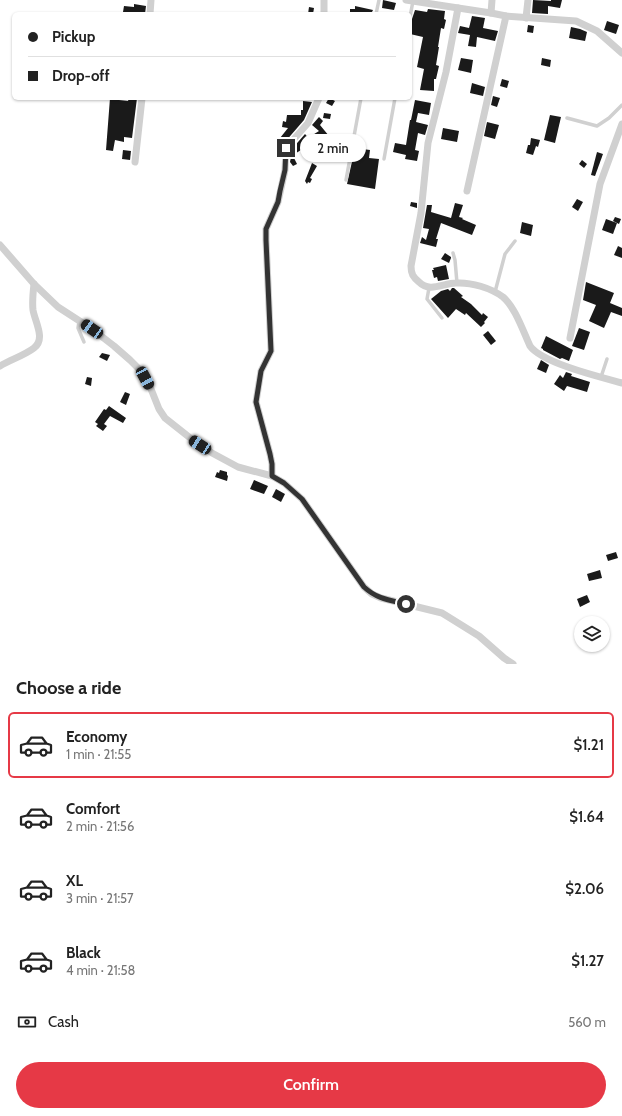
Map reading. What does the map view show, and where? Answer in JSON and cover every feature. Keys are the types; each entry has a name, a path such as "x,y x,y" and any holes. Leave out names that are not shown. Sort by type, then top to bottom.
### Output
{"street":[{"path":"150,12 151,0"},
{"path":"324,0 324,12"},
{"path":"490,12 492,0"},
{"path":"526,18 528,0"},
{"path":"409,1 490,12 506,16 576,21 597,31 622,54"},
{"path":"458,8 446,72 428,143 421,213 411,266 412,274 420,283 429,288 458,282 471,284 495,292 511,305 533,350 539,355 622,384"},
{"path":"467,190 506,16"},
{"path":"135,162 142,100"},
{"path":"272,476 270,454 256,402 261,371 271,351 266,229 278,202 285,170 286,148 308,123 317,100"},
{"path":"570,338 600,184 622,124"},
{"path":"0,245 34,284 58,307 79,320 114,346 142,372 159,409 165,418 212,453 238,467 272,476 284,483 302,499 364,587 372,594 381,598 442,613 480,636 504,658 514,664"},
{"path":"0,366 15,357 25,354 38,344 39,332 33,302 34,284"}],"lane":[{"path":"376,12 379,0"},
{"path":"409,1 410,12"},
{"path":"346,180 361,100"},
{"path":"384,159 396,100"},
{"path":"568,118 597,126 609,118 622,105"},
{"path":"495,292 506,254 515,241"},
{"path":"453,253 458,282"},
{"path":"429,288 427,300 442,318"},
{"path":"79,320 78,328 84,342"},
{"path":"601,377 607,359"}],"building":[{"path":"383,0 396,3 394,10 382,8"},
{"path":"533,0 562,0 560,8 548,6 548,14 532,13"},
{"path":"134,4 146,6 145,12 123,12 124,6 134,7"},
{"path":"355,6 373,10 372,12 350,12 350,9 355,9"},
{"path":"309,7 314,8 313,12 308,12"},
{"path":"428,9 445,11 444,19 446,20 444,29 441,28 436,65 439,66 436,79 434,79 434,91 420,90 424,69 417,67 423,37 412,34 412,19 415,10 427,12"},
{"path":"472,16 485,18 483,28 498,31 495,41 477,37 476,47 468,46 470,35 458,33 460,26 469,28"},
{"path":"607,21 619,25 616,34 604,30"},
{"path":"528,25 534,26 533,33 527,32"},
{"path":"571,27 587,32 585,41 569,38"},
{"path":"461,58 473,60 471,73 458,70"},
{"path":"542,58 551,60 550,67 541,65"},
{"path":"502,79 509,81 507,88 500,86"},
{"path":"472,83 485,87 483,96 470,93"},
{"path":"493,96 500,98 497,107 491,105"},
{"path":"110,100 137,100 132,138 124,137 124,142 115,140 113,151 106,150"},
{"path":"328,100 335,101 332,106 326,103"},
{"path":"415,100 431,103 429,115 418,113 416,122 428,125 425,135 418,133 415,150 419,151 417,161 405,159 406,155 393,152 395,143 406,145"},
{"path":"303,101 312,102 304,120 285,142 280,138 288,128 282,127 283,121 286,122 287,115 301,115 301,110 303,110"},
{"path":"324,113 331,114 330,119 323,118"},
{"path":"550,115 561,117 555,143 544,140"},
{"path":"319,117 323,121 320,125 329,136 327,138 323,134 315,140 311,136 319,131 312,125"},
{"path":"487,122 499,125 495,139 484,136"},
{"path":"443,128 459,131 457,142 441,139"},
{"path":"305,134 311,141 293,155 291,150"},
{"path":"531,138 540,140 533,155 526,153 528,145 530,145"},
{"path":"355,148 370,150 369,158 379,159 375,189 347,184"},
{"path":"123,150 131,151 130,160 122,159"},
{"path":"597,152 603,154 595,176 591,175"},
{"path":"293,156 297,164 293,166 290,162 291,157"},
{"path":"582,160 587,164 584,168 579,164"},
{"path":"312,163 317,166 310,178 312,179 310,183 308,182 307,184 305,181"},
{"path":"577,199 583,202 578,211 572,207"},
{"path":"411,202 417,203 417,208 410,206"},
{"path":"455,203 463,205 459,217 476,225 472,235 441,223 436,239 438,239 436,247 420,243 422,237 426,240 429,229 423,228 427,205 432,205 431,212 451,218"},
{"path":"615,217 621,219 619,224 613,221"},
{"path":"606,219 617,223 613,234 602,230"},
{"path":"522,222 533,225 531,236 520,233"},
{"path":"618,246 622,248 622,258 614,255"},
{"path":"445,253 451,257 449,263 441,259"},
{"path":"446,265 449,279 438,281 437,277 434,278 433,268"},
{"path":"586,282 614,293 610,303 622,308 622,316 611,312 604,328 589,321 596,305 583,300"},
{"path":"452,288 463,296 461,297 482,315 483,313 488,317 481,327 466,313 465,315 456,309 448,318 431,299 441,291 448,289 450,291"},
{"path":"579,328 590,332 584,350 572,346"},
{"path":"488,331 496,341 491,345 483,335"},
{"path":"546,336 573,350 569,361 562,358 560,359 541,348"},
{"path":"102,353 110,355 107,361 99,357"},
{"path":"541,360 549,365 546,373 537,369"},
{"path":"566,372 572,374 571,376 590,382 587,392 567,386 564,391 554,384 560,375 563,378"},
{"path":"87,377 92,378 91,386 85,384"},
{"path":"125,392 130,394 126,405 120,402"},
{"path":"109,406 126,418 123,423 110,416 104,424 107,426 103,431 96,426 98,424 95,422 104,409 106,410"},
{"path":"220,470 227,472 227,481 215,477 217,472 219,473"},
{"path":"254,480 268,486 264,494 250,489"},
{"path":"276,489 285,494 281,502 272,497"},
{"path":"616,552 618,558 608,561 606,555"},
{"path":"600,570 602,578 589,581 587,574"},
{"path":"587,595 590,602 580,607 577,599"}],"route":[{"path":"286,148 285,170 278,202 266,229 271,351 261,371 256,402 270,454 272,476 284,483 302,499 364,587 372,594 381,598 406,604"}]}
